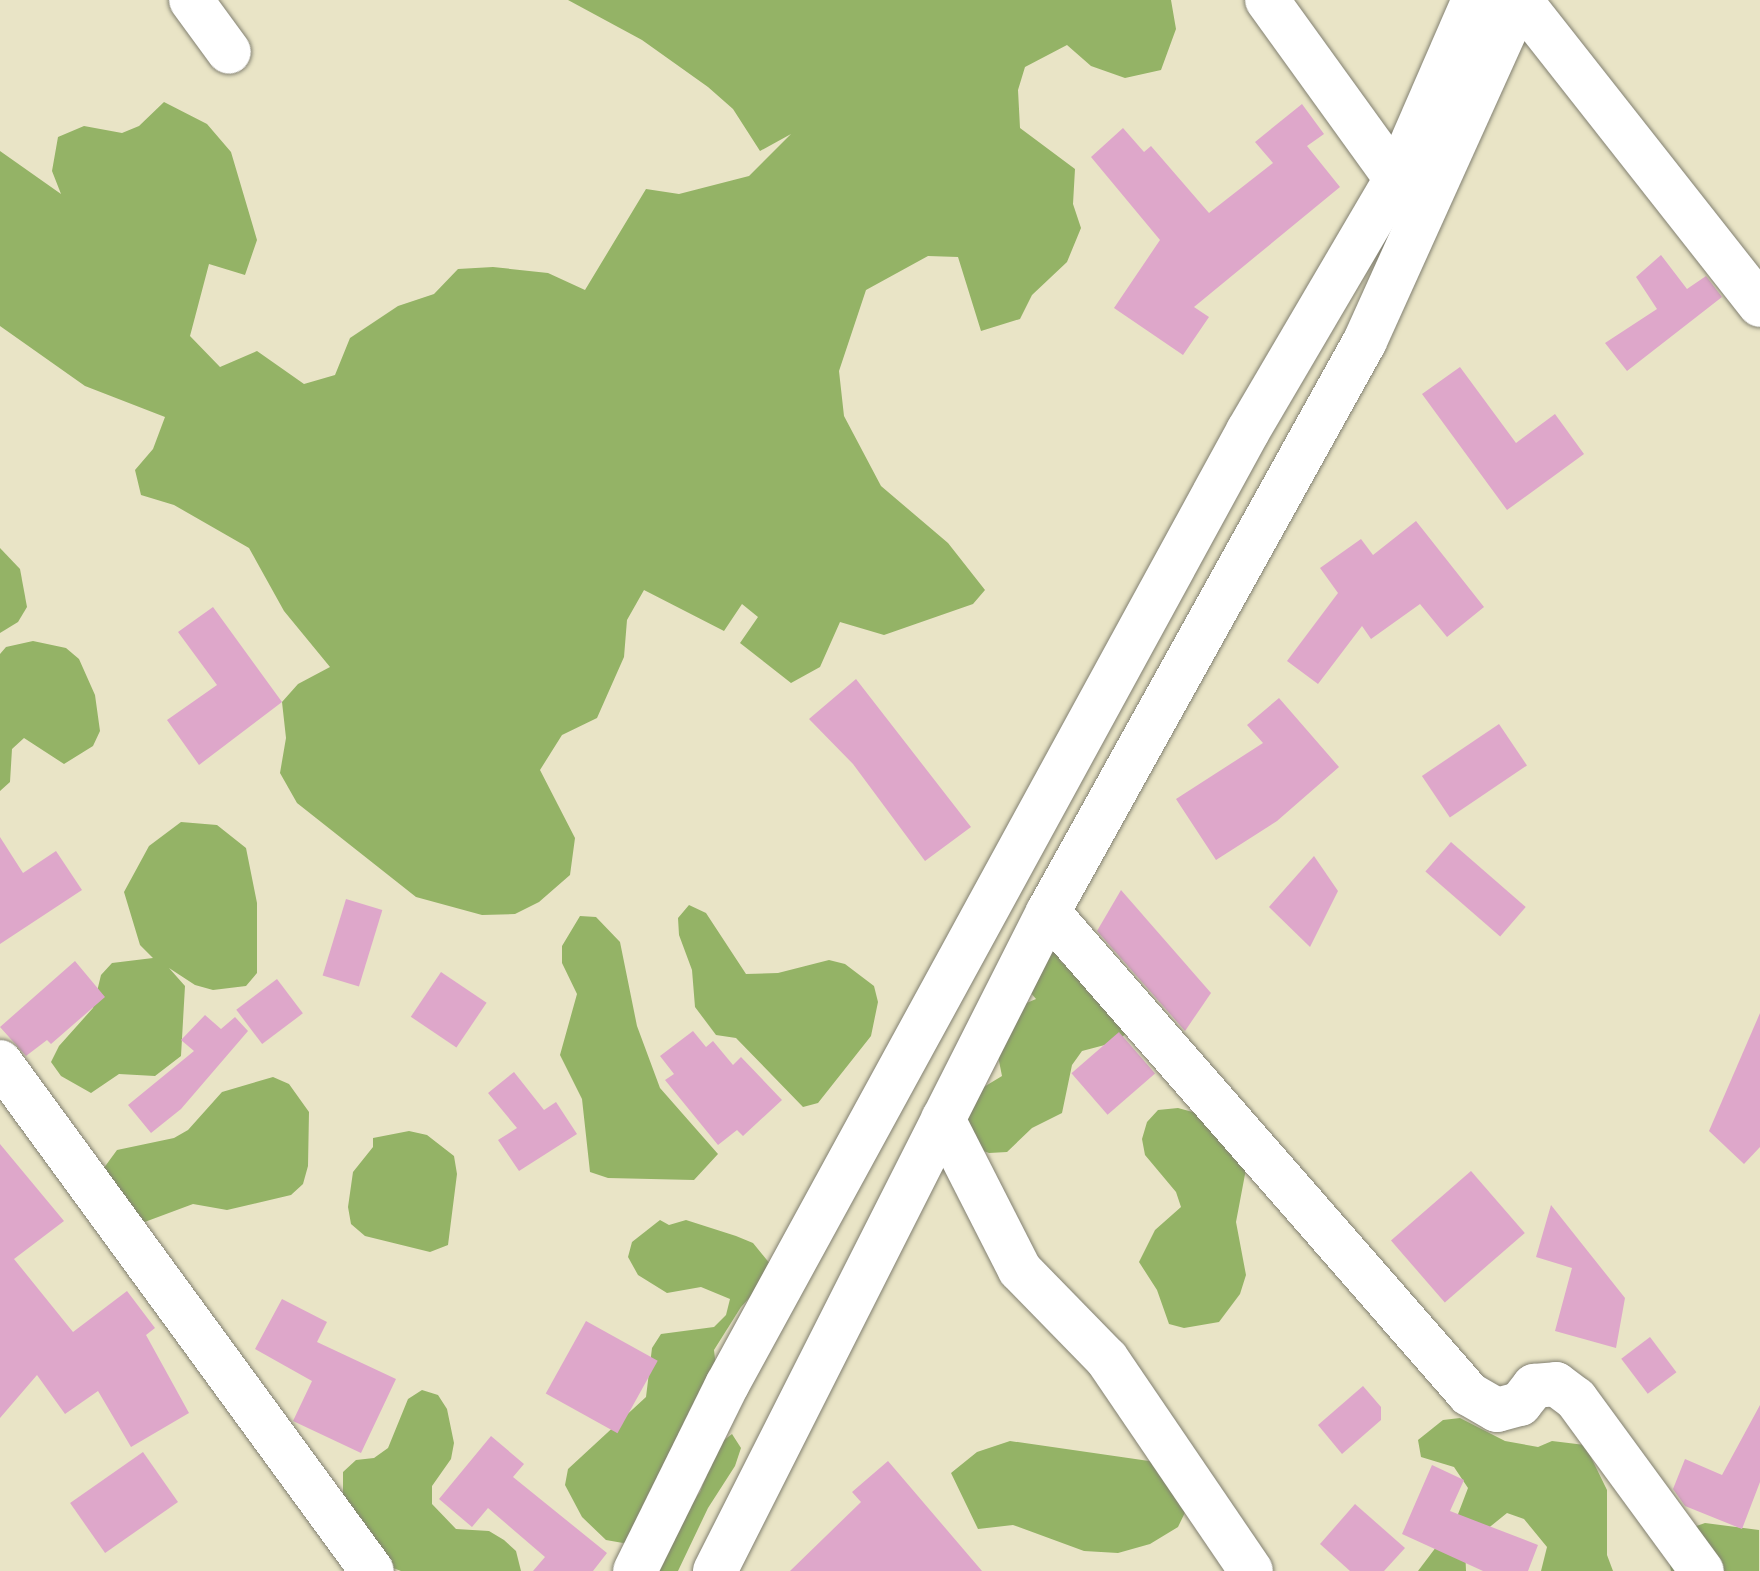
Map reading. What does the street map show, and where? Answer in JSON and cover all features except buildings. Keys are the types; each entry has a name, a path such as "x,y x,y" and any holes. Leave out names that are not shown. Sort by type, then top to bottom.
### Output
{"street":[{"path":"191,0 229,52"},
{"path":"1267,0 1408,196"},
{"path":"715,1571 1048,912 1365,341 1408,196 1474,0"},
{"path":"635,1571 727,1385 1248,431 1408,196 1519,0 1760,305"},
{"path":"1048,912 1469,1394 1497,1410 1520,1404 1534,1386 1556,1384 1576,1399 1702,1571"},
{"path":"0,1062 372,1571"},
{"path":"943,1119 1020,1270 1107,1359 1251,1571"}],"green space":[{"path":"568,0 1171,0 1176,29 1161,70 1125,78 1091,66 1067,45 1025,67 1018,90 1020,128 1075,169 1073,204 1081,228 1067,262 1032,295 1020,319 981,331 958,257 928,256 866,290 839,371 844,416 881,486 948,543 985,590 973,604 884,635 840,622 820,667 791,683 740,643 758,617 742,604 724,631 644,590 627,620 624,657 597,718 562,735 540,770 575,838 570,875 539,902 515,914 482,915 416,897 297,803 280,773 286,738 282,702 298,684 330,667 284,611 249,548 174,505 141,495 135,470 153,449 165,417 85,386 0,326 0,151 61,194 52,171 58,137 84,126 122,133 139,126 164,102 207,124 231,152 257,240 245,275 209,264 190,336 220,367 257,351 304,384 335,375 350,338 398,306 434,294 458,269 493,267 548,273 585,290 646,189 679,194 749,176 791,134 760,151 733,109 708,87 642,40"},
{"path":"0,548 20,569 27,607 18,622 0,633"},
{"path":"33,641 66,648 79,659 95,695 100,731 93,746 64,764 24,738 12,749 10,782 0,791 0,654 6,647"},
{"path":"181,822 217,825 246,848 257,903 257,973 246,986 213,990 195,985 169,968 185,986 181,1056 155,1076 119,1074 91,1093 61,1076 51,1062 59,1046 93,1008 101,975 112,963 153,958 140,945 124,892 149,846"},
{"path":"689,905 706,913 746,974 778,973 829,960 845,964 874,986 878,1002 871,1036 818,1103 803,1107 736,1038 716,1035 695,1007 692,970 679,935 678,918"},
{"path":"580,916 596,917 620,942 637,1026 660,1088 718,1154 694,1180 608,1178 590,1172 582,1099 560,1055 577,994 562,963 562,946"},
{"path":"1057,945 1061,962 1087,982 1128,1032 1116,1042 1082,1051 1072,1065 1062,1113 1032,1128 1007,1152 989,1153 973,1147 959,1102 1002,1076 995,1041 1008,1011 1036,999 1025,986"},
{"path":"273,1077 289,1084 309,1112 308,1166 303,1184 291,1195 227,1210 193,1204 142,1223 98,1176 117,1150 174,1138 188,1130 222,1092"},
{"path":"1178,1108 1211,1117 1246,1169 1236,1222 1246,1275 1240,1294 1219,1322 1184,1328 1169,1324 1157,1290 1139,1262 1155,1230 1181,1207 1176,1192 1145,1155 1142,1139 1147,1122 1158,1110"},
{"path":"409,1131 427,1135 454,1156 457,1174 448,1245 430,1252 365,1236 351,1224 348,1207 353,1172 373,1147 373,1138"},
{"path":"660,1220 669,1225 686,1220 753,1243 775,1270 741,1307 714,1350 716,1367 640,1540 623,1543 606,1540 582,1517 565,1485 568,1469 646,1397 652,1348 661,1334 714,1327 726,1315 730,1299 701,1287 667,1293 638,1275 628,1257 632,1242"},
{"path":"422,1390 438,1395 447,1409 454,1443 451,1459 432,1486 432,1504 456,1529 489,1531 504,1540 516,1551 521,1571 401,1571 383,1564 343,1507 343,1472 356,1460 374,1458 388,1448 408,1399"},
{"path":"1460,1418 1505,1441 1538,1447 1552,1441 1585,1445 1607,1490 1607,1555 1613,1571 1541,1571 1547,1547 1524,1519 1507,1513 1465,1547 1466,1571 1418,1571 1455,1522 1468,1488 1454,1467 1421,1457 1418,1440 1443,1420"},
{"path":"732,1434 741,1448 735,1466 708,1508 678,1571 644,1571 700,1492 719,1444"},
{"path":"1010,1441 1149,1461 1183,1476 1193,1496 1178,1527 1150,1544 1118,1553 1084,1551 1013,1525 978,1529 951,1473 977,1452"},
{"path":"1705,1523 1759,1530 1759,1571 1671,1571 1668,1554 1688,1529"}]}
